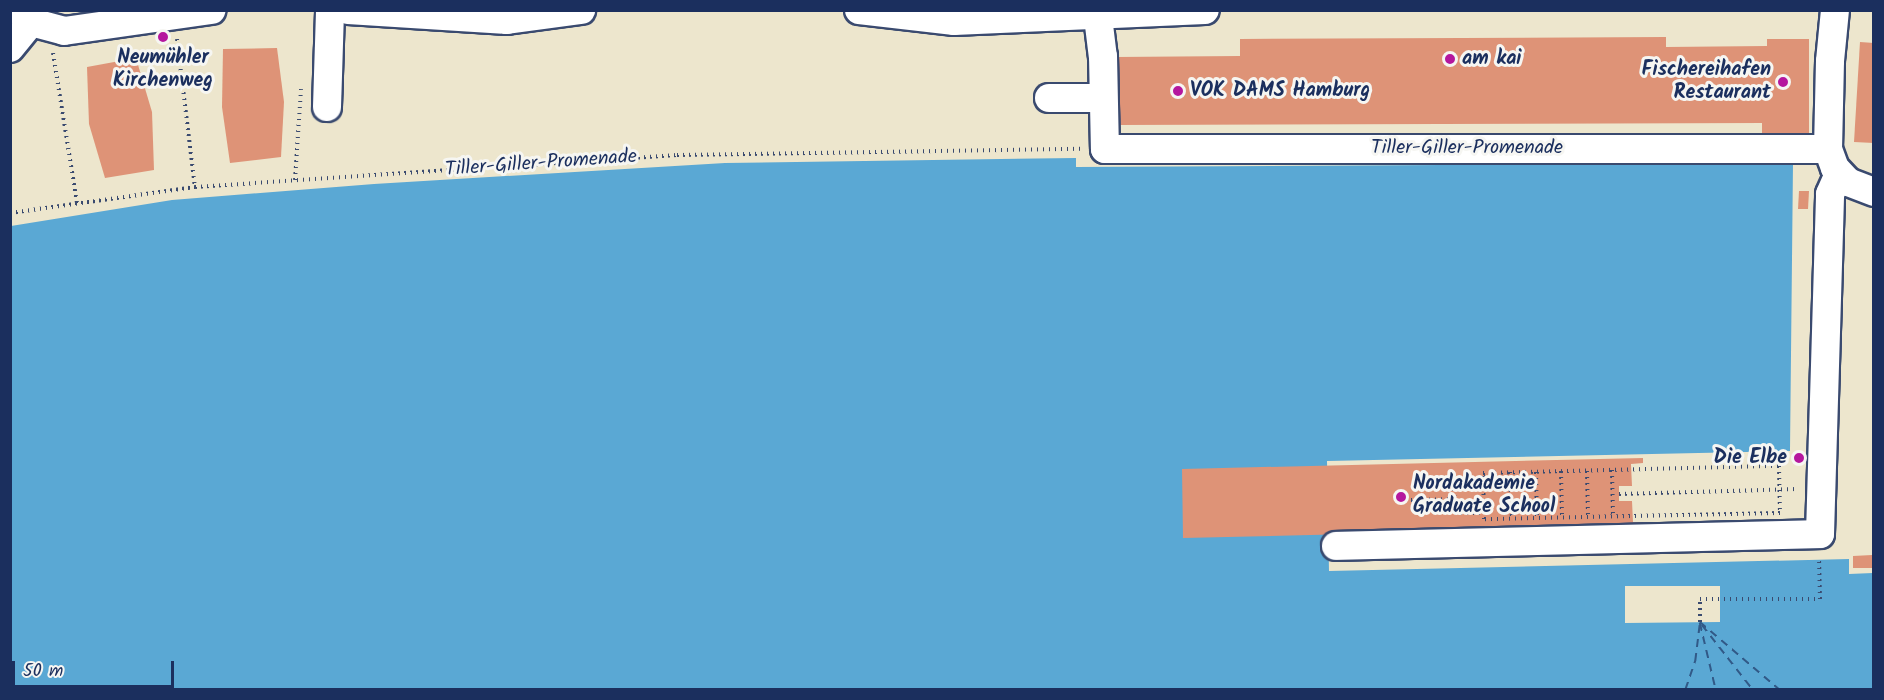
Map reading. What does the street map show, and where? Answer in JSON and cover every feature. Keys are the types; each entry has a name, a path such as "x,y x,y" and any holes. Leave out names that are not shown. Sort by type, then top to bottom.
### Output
{"street":[{"path":"10,48 33,20 82,29 212,10"},
{"path":"327,107 330,10"},
{"path":"348,10 521,20 581,10"},
{"path":"859,10 946,21 1098,17 1205,10"},
{"path":"1336,546 1820,534 1830,194 1834,161 1830,61 1835,10"},
{"path":"1049,98 1103,98 1098,17"},
{"name":"Tiller-Giller-Promenade","path":"1103,98 1105,149 1834,161"},
{"path":"1834,161 1855,187 1874,192"}],"path":[{"path":"174,15 195,187"},
{"path":"33,20 77,203"},
{"name":"Tiller-Giller-Promenade","path":"10,213 195,187 677,156 1074,149"},
{"path":"294,150 295,180"},
{"path":"1484,519 1483,473 1779,466 1780,490"},
{"path":"1612,470 1613,517"},
{"path":"1561,471 1562,518"},
{"path":"1587,471 1588,517"},
{"path":"1510,472 1512,519"},
{"path":"1536,472 1537,518"},
{"path":"1483,482 1454,483 1455,513 1484,513"},
{"path":"1619,494 1788,489"},
{"path":"1411,500 1455,499"},
{"path":"1700,622 1700,600 1820,599 1819,560"}],"water":[{"path":"1076,158 1076,167 1793,163 1790,451 1327,461 1329,571 1849,559 1849,574 1873,573 1873,689 11,690 11,226 172,200 374,184 725,163"}],"pier":[{"path":"1625,586 1720,586 1720,622 1625,623"}],"building":[{"path":"1666,37 1666,47 1767,46 1767,39 1809,39 1809,135 1762,139 1762,123 1116,125 1116,57 1240,56 1240,39"},
{"path":"1860,42 1874,43 1874,143 1854,142"},
{"path":"277,48 284,102 281,157 230,163 222,107 223,49"},
{"path":"136,58 152,112 154,170 105,178 89,124 87,67"},
{"path":"1799,191 1809,191 1808,209 1798,209"},
{"name":"Nordakademie Graduate School","path":"1643,458 1643,463 1631,464 1632,486 1619,486 1619,501 1632,501 1633,522 1644,522 1644,527 1183,538 1182,469"},
{"path":"1872,555 1872,568 1853,568 1853,556"}],"ferry route":[{"path":"1700,622 1780,690"},
{"path":"1700,623 1716,690"},
{"path":"1685,690 1695,661 1700,623"},
{"path":"1702,625 1753,690"}],"place":[{"name":"Neumühler Kirchenweg","path":"163,37"},
{"name":"am kai","path":"1450,59"},
{"name":"Fischereihafen Restaurant","path":"1783,82"},
{"name":"VOK DAMS Hamburg","path":"1178,91"},
{"name":"Die Elbe","path":"1799,458"},
{"name":"Nordakademie Graduate School","path":"1401,497"}]}
